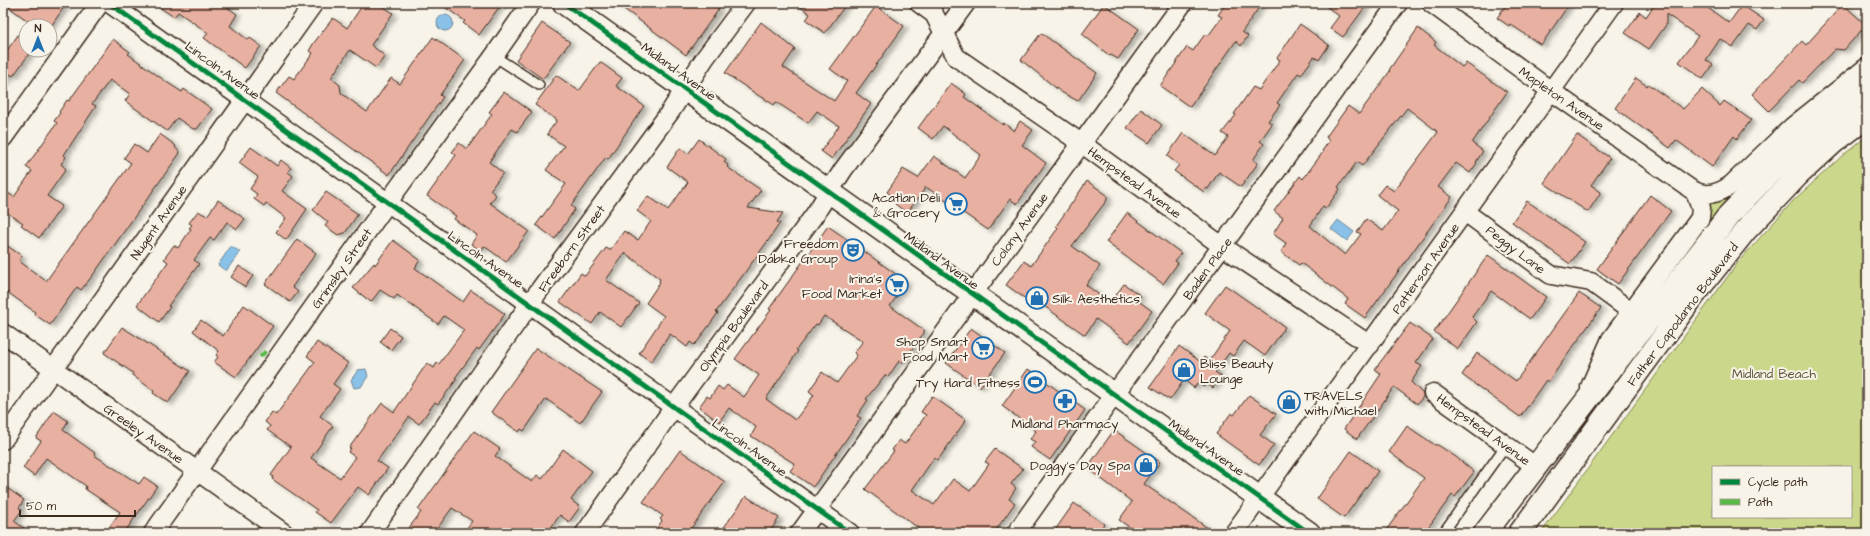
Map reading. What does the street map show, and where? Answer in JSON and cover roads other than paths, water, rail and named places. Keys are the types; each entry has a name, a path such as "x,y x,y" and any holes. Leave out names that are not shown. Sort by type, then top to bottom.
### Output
{"main road":[{"name":"Midland Avenue","path":"564,3 1309,533"},
{"name":"Father Capodanno Boulevard","path":"1486,533 1535,466 1579,411 1712,236 1746,196 1784,158 1867,88"},
{"name":"Father Capodanno Boulevard","path":"1520,533 1697,291 1745,231 1798,174 1834,142 1867,117"}],"street":[{"path":"3,138 100,3"},
{"name":"Lincoln Avenue","path":"109,3 850,533"},
{"name":"Nugent Avenue","path":"3,440 314,3"},
{"name":"Grimsby Street","path":"153,533 531,3"},
{"name":"Freeborn Street","path":"370,533 531,304 670,112 705,58 746,3"},
{"name":"Hempstead Avenue","path":"919,3 934,14 956,57 1081,143 1222,246 1370,345"},
{"name":"Olympia Boulevard","path":"585,533 674,407 812,218 843,170 944,35 966,3"},
{"name":"Colony Avenue","path":"800,533 1183,3"},
{"name":"Baden Place","path":"1016,533 1398,3"},
{"name":"Mapleton Avenue","path":"1431,3 1551,91 1695,191"},
{"name":"Patterson Avenue","path":"1234,533 1614,3"},
{"path":"1695,191 1708,194 1718,193 1731,185 1792,127 1867,67"},
{"name":"Father Capodanno Boulevard","path":"1579,411 1611,339 1700,218 1702,208 1695,191"},
{"name":"Peggy Lane","path":"1465,212 1551,275 1591,282 1632,312"},
{"name":"Greeley Avenue","path":"3,333 284,533"},
{"name":"Hempstead Avenue","path":"1433,392 1535,466"}],"lane":[{"path":"494,56 539,85"},
{"path":"1443,533 1506,445"}],"water":[{"path":"442,15 448,15 453,20 451,29 448,31 442,31 437,26 437,20"},
{"path":"1338,220 1354,232 1347,241 1331,229"},
{"path":"231,246 240,252 226,271 218,265"},
{"path":"366,369 368,376 361,387 354,388 351,380 358,370"}],"place":[{"name":"Acatlan Deli & Grocery","path":"956,204"},
{"name":"Freedom Dabka Group","path":"853,250"},
{"name":"Irina's Food Market","path":"897,285"},
{"name":"Silk Aesthetics","path":"1037,298"},
{"name":"Shop Smart Food Mart","path":"983,348"},
{"name":"Bliss Beauty Lounge","path":"1184,370"},
{"name":"Try Hard Fitness","path":"1035,382"},
{"name":"Midland Pharmacy","path":"1065,401"},
{"name":"TRAVELS with Michael","path":"1289,402"},
{"name":"Doggy's Day Spa","path":"1146,465"}],"park label":[{"name":"Midland Beach","path":"1774,373"}]}
